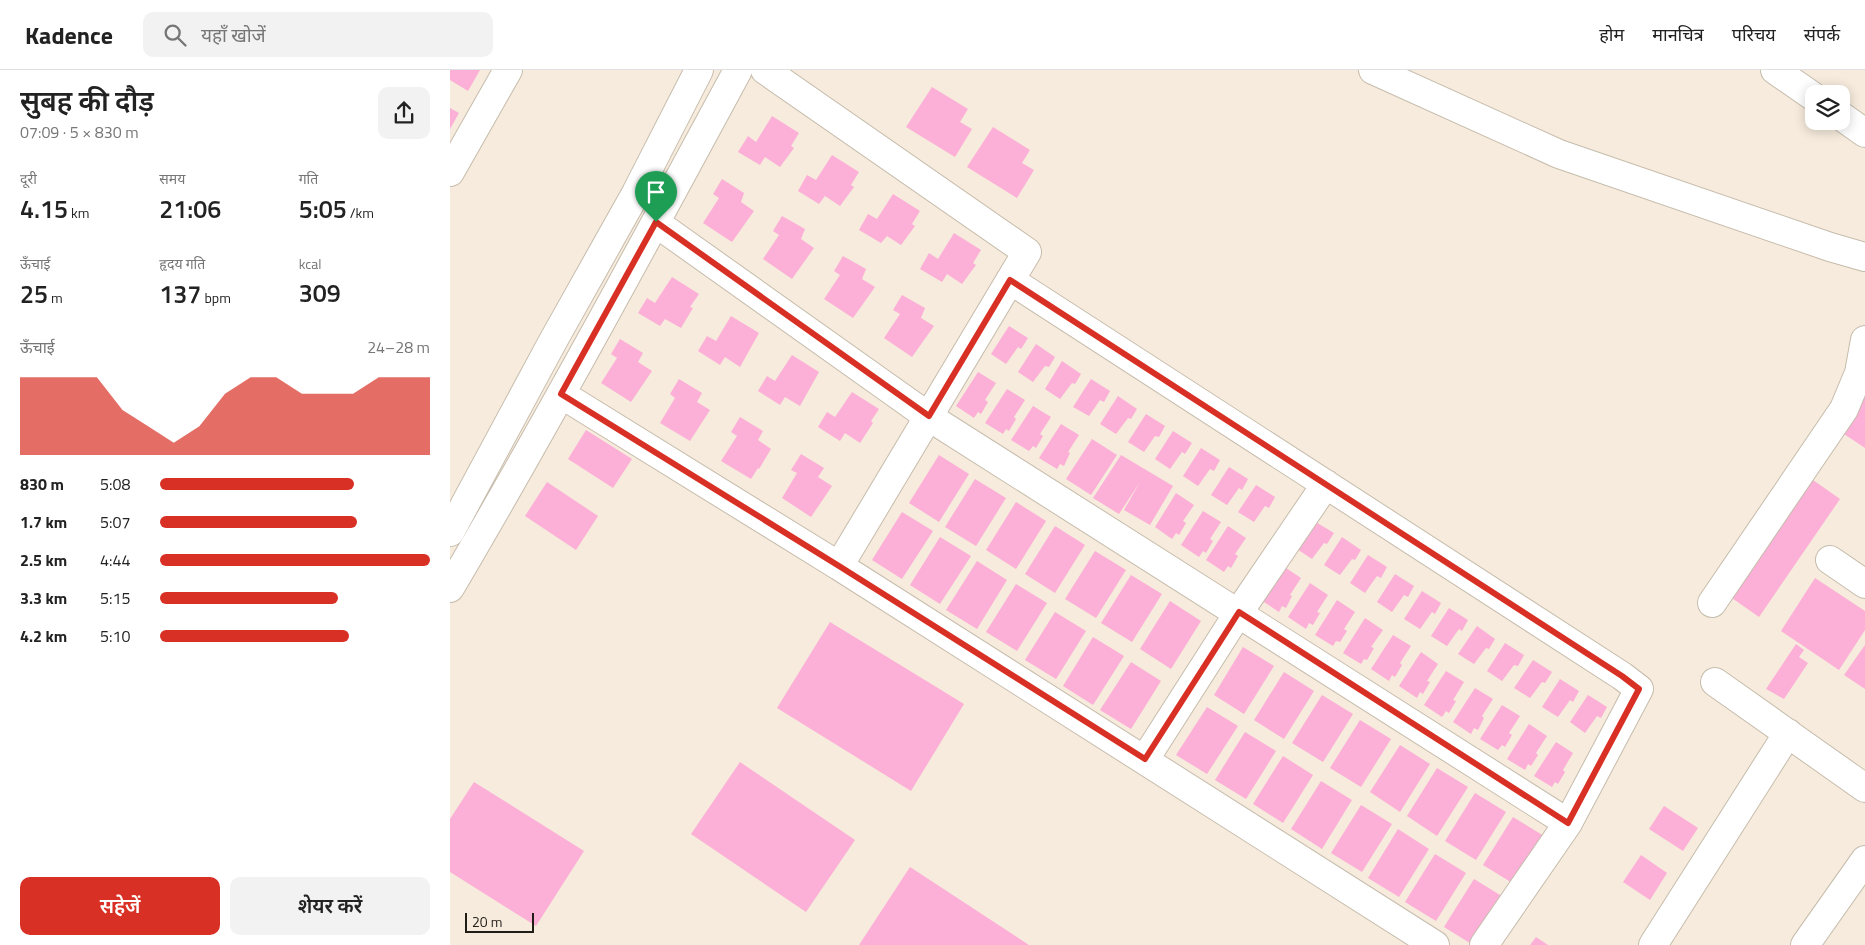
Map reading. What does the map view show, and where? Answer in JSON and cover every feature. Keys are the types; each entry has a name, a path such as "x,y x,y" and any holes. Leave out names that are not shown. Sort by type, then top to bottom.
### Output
{"street":[{"path":"450,172 508,70"},
{"path":"450,532 553,341 636,193 699,70"},
{"path":"450,588 534,445 738,70"},
{"path":"765,70 1027,252 839,566"},
{"path":"1373,70 1559,154 1830,247 1865,257"},
{"path":"1775,70 1805,91"},
{"path":"1850,122 1865,133"},
{"path":"656,222 929,416 1568,823"},
{"path":"1010,280 1631,682 1568,823 1484,945"},
{"path":"1712,603 1844,409 1859,372 1865,340"},
{"path":"561,394 839,566 1435,945"},
{"path":"1145,759 1239,612 1326,484"},
{"path":"1830,560 1865,584"},
{"path":"1715,682 1865,788"},
{"path":"1653,945 1788,733"},
{"path":"1804,945 1865,860"}],"building":[{"path":"450,70 480,70 468,91 450,80"},
{"path":"932,87 968,109 960,122 972,129 955,157 906,127"},
{"path":"450,108 459,113 450,129"},
{"path":"772,116 799,133 791,146 794,148 780,167 765,157 760,165 738,152 748,136 756,142"},
{"path":"993,127 1030,150 1022,163 1034,170 1017,198 967,167"},
{"path":"832,155 859,172 851,185 854,187 840,206 825,196 819,204 798,191 807,175 816,180"},
{"path":"722,179 744,193 741,202 754,211 732,242 703,223 719,198 713,194"},
{"path":"893,194 920,211 912,224 915,226 901,245 887,236 881,243 859,230 868,214 877,219"},
{"path":"782,216 805,229 801,239 814,248 792,279 763,259 779,235 773,231"},
{"path":"954,233 981,250 973,263 976,265 962,284 947,274 942,282 920,269 929,253 938,259"},
{"path":"843,256 866,269 862,279 875,287 853,318 824,299 840,275 834,271"},
{"path":"672,277 699,294 690,307 693,308 681,328 665,319 660,326 638,313 647,298 655,303"},
{"path":"902,295 925,308 921,318 934,326 912,357 884,338 900,314 893,310"},
{"path":"731,316 759,333 740,367 725,357 720,365 698,351 707,336 716,341"},
{"path":"1009,326 1028,338 1021,349 1018,347 1006,364 991,354"},
{"path":"620,339 643,353 638,362 652,371 631,402 601,383 617,358 611,354"},
{"path":"1036,344 1055,357 1049,367 1045,366 1033,382 1018,372"},
{"path":"792,355 819,372 800,406 785,397 780,405 758,391 767,376 775,381"},
{"path":"1062,361 1081,374 1075,384 1072,383 1060,399 1045,389"},
{"path":"978,372 996,383 985,400 988,402 981,414 978,412 974,418 956,406"},
{"path":"679,379 702,393 697,402 710,410 690,441 660,423 675,398 670,394"},
{"path":"1091,379 1110,391 1104,402 1100,400 1089,416 1073,407"},
{"path":"1007,389 1025,400 1014,417 1016,419 1009,431 1006,429 1003,434 985,423"},
{"path":"852,392 879,409 871,421 873,423 860,443 845,433 840,441 818,427 827,412 835,417"},
{"path":"1865,392 1865,448 1838,430"},
{"path":"1118,396 1137,409 1131,419 1128,418 1116,434 1100,424"},
{"path":"1033,406 1051,417 1040,434 1043,436 1036,448 1033,446 1029,451 1011,440"},
{"path":"1146,414 1165,426 1159,437 1155,436 1144,452 1128,442"},
{"path":"740,417 763,431 758,440 771,449 751,479 721,461 737,436 731,432"},
{"path":"1061,424 1079,435 1068,452 1070,453 1064,466 1060,464 1057,469 1039,458"},
{"path":"586,430 632,459 613,488 568,459"},
{"path":"1173,431 1192,443 1185,454 1182,452 1170,469 1155,459"},
{"path":"1092,439 1117,455 1091,495 1066,479"},
{"path":"1201,448 1220,460 1214,471 1210,469 1198,486 1183,476"},
{"path":"801,454 824,468 818,477 832,486 811,517 782,498 797,473 791,470"},
{"path":"939,455 969,474 939,522 909,503"},
{"path":"1121,455 1173,486 1150,525 1124,510 1140,482 1119,514 1093,498"},
{"path":"1229,467 1248,479 1242,490 1239,488 1227,505 1211,495"},
{"path":"1803,473 1840,499 1759,617 1722,591"},
{"path":"975,479 1006,498 976,546 945,527"},
{"path":"547,482 598,516 576,550 525,516"},
{"path":"1256,485 1275,497 1269,508 1265,506 1254,522 1238,512"},
{"path":"1176,493 1194,505 1183,521 1186,523 1179,535 1176,533 1172,539 1155,527"},
{"path":"1016,502 1046,521 1016,569 986,550"},
{"path":"1203,511 1221,522 1210,539 1213,541 1206,553 1203,551 1199,557 1181,545"},
{"path":"902,512 933,531 902,579 872,560"},
{"path":"1314,521 1334,533 1327,544 1324,543 1312,559 1297,549"},
{"path":"1055,526 1085,545 1055,593 1025,574"},
{"path":"1228,526 1246,538 1235,554 1238,556 1231,568 1228,566 1224,572 1206,560"},
{"path":"940,537 971,556 940,604 910,585"},
{"path":"1342,537 1361,550 1355,560 1352,559 1340,575 1324,565"},
{"path":"1095,551 1126,570 1096,618 1065,599"},
{"path":"1368,555 1387,567 1381,578 1377,576 1365,593 1350,583"},
{"path":"977,561 1007,580 977,629 946,610"},
{"path":"1283,566 1301,578 1290,595 1292,596 1286,608 1282,606 1279,612 1261,600"},
{"path":"1395,574 1414,586 1408,597 1404,595 1392,612 1377,602"},
{"path":"1131,575 1162,594 1132,642 1101,623"},
{"path":"1815,578 1865,611 1865,630 1839,670 1781,631"},
{"path":"1310,583 1328,595 1317,612 1320,613 1313,625 1309,623 1306,629 1288,617"},
{"path":"1016,584 1047,603 1017,651 986,632"},
{"path":"1422,591 1441,603 1435,614 1432,612 1420,629 1404,619"},
{"path":"1337,600 1355,612 1344,629 1347,631 1340,642 1336,641 1333,646 1315,635"},
{"path":"1170,601 1201,621 1171,669 1140,649"},
{"path":"1449,608 1468,620 1462,631 1459,629 1447,646 1431,636"},
{"path":"1055,612 1086,631 1056,679 1025,660"},
{"path":"1365,618 1383,630 1371,647 1374,648 1367,660 1364,659 1361,664 1343,653"},
{"path":"830,622 964,704 911,791 777,708"},
{"path":"1477,626 1495,639 1489,649 1486,648 1474,664 1458,654"},
{"path":"1393,635 1411,646 1400,663 1402,665 1395,677 1392,675 1389,681 1371,669"},
{"path":"1093,637 1124,656 1093,705 1063,686"},
{"path":"1505,643 1524,655 1518,666 1514,665 1502,681 1487,671"},
{"path":"1796,644 1804,650 1799,657 1808,663 1784,699 1766,689"},
{"path":"1865,645 1865,689 1844,675"},
{"path":"1243,647 1274,666 1244,714 1214,695"},
{"path":"1421,652 1438,664 1427,681 1430,682 1423,694 1420,692 1417,698 1399,686"},
{"path":"1533,660 1552,672 1545,683 1542,682 1530,698 1514,688"},
{"path":"1131,662 1161,681 1131,729 1100,710"},
{"path":"1446,671 1464,682 1453,700 1456,701 1449,713 1446,711 1442,717 1424,705"},
{"path":"1284,672 1314,691 1284,739 1254,720"},
{"path":"1560,679 1579,691 1573,702 1570,700 1558,717 1542,707"},
{"path":"1475,688 1493,699 1482,716 1484,718 1478,730 1474,728 1471,734 1453,722"},
{"path":"1322,695 1353,714 1323,762 1292,743"},
{"path":"1588,695 1607,707 1601,718 1597,716 1585,733 1570,722"},
{"path":"1502,705 1520,716 1509,733 1512,735 1505,747 1502,745 1498,750 1480,739"},
{"path":"1207,707 1238,726 1207,774 1176,755"},
{"path":"1360,720 1391,739 1361,787 1330,768"},
{"path":"1529,724 1547,736 1536,753 1538,755 1531,766 1528,764 1525,770 1507,759"},
{"path":"1245,732 1276,751 1246,799 1215,780"},
{"path":"1556,742 1573,753 1563,770 1565,772 1558,784 1555,782 1552,787 1534,776"},
{"path":"1400,745 1430,764 1400,812 1370,792"},
{"path":"1283,756 1313,775 1283,823 1253,804"},
{"path":"740,762 855,840 806,912 691,834"},
{"path":"1437,768 1468,787 1437,836 1407,816"},
{"path":"1321,781 1352,800 1322,849 1291,829"},
{"path":"474,782 584,851 536,926 450,872 450,819"},
{"path":"1475,793 1506,812 1476,860 1445,841"},
{"path":"1361,805 1392,824 1362,872 1331,853"},
{"path":"1664,806 1698,828 1683,851 1649,829"},
{"path":"1513,817 1544,836 1514,884 1483,865"},
{"path":"1398,829 1429,849 1399,897 1368,878"},
{"path":"1435,854 1466,873 1436,921 1405,902"},
{"path":"1641,855 1667,873 1650,900 1623,882"},
{"path":"910,867 1029,945 859,945"},
{"path":"1474,879 1505,898 1473,945 1444,927"},
{"path":"1536,937 1548,945 1530,945"}],"route":[{"path":"656,222 929,416 1010,280 1622,676 1639,689 1568,823 1239,612 1145,759 561,394 656,222"}]}
